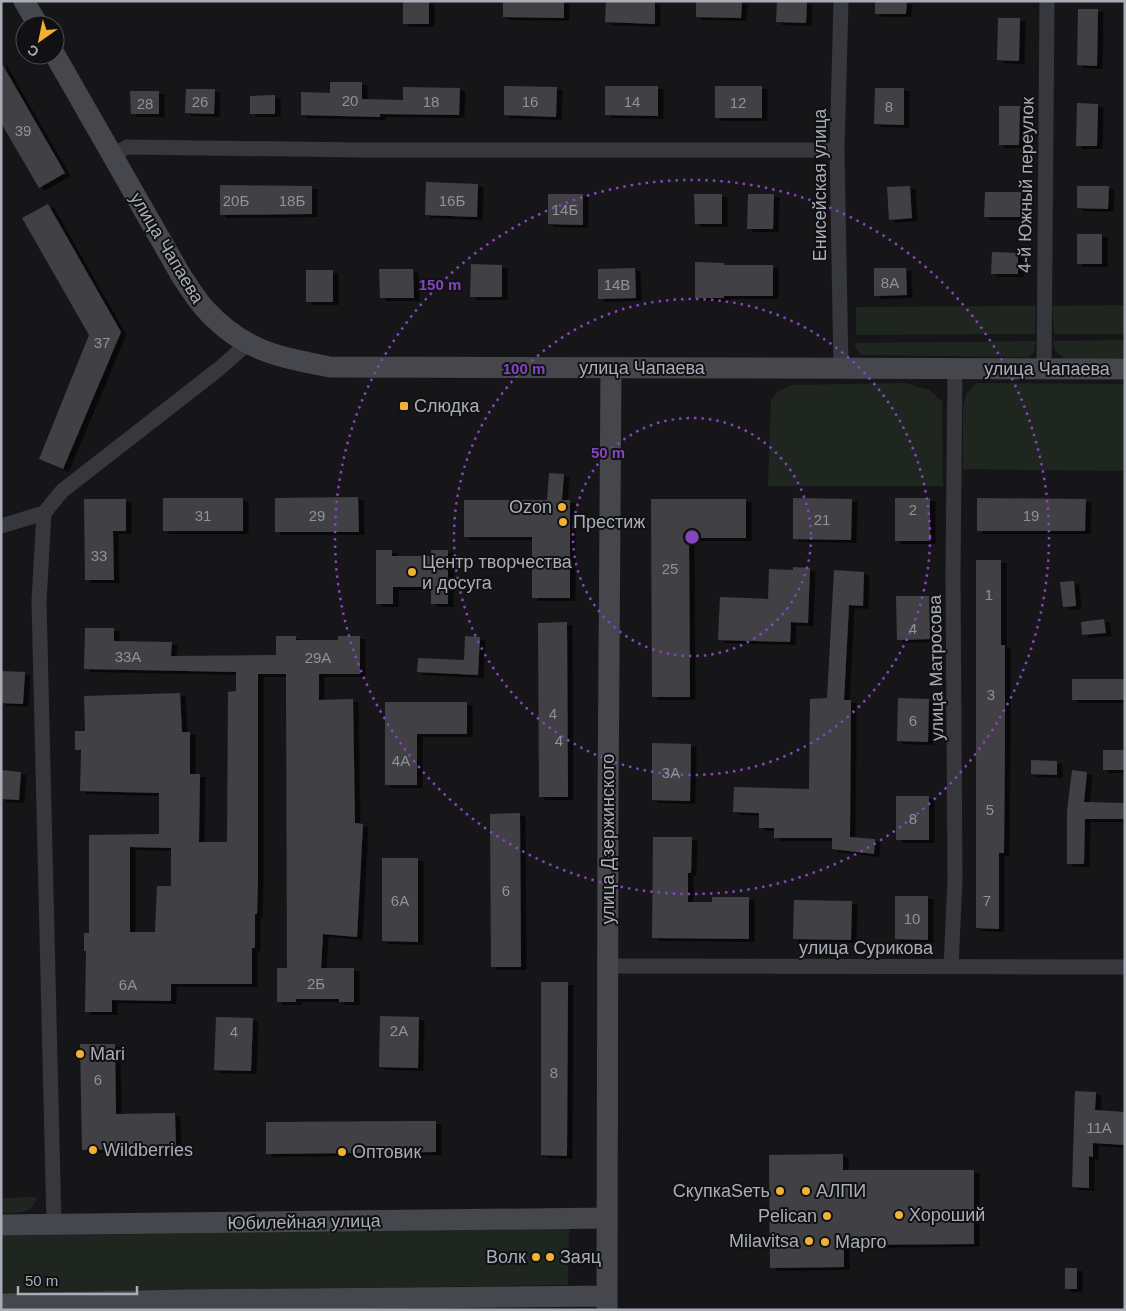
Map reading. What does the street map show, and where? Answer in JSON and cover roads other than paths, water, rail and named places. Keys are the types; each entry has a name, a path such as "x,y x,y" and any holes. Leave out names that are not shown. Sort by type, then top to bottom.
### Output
{"main road":[{"path":"24,1 32,15"},
{"name":"улица Чапаева","path":"61,65 182,277 205,310 220,325 247,344 290,359 330,366 1125,369"},
{"name":"улица Дзержинского","path":"607,1303 611,368"},
{"name":"Юбилейная улица","path":"1,1225 607,1218"},
{"path":"1,1304 195,1300 607,1303"}],"street":[{"name":"Енисейская улица","path":"841,1 837,150 841,368"},
{"name":"4-й Южный переулок","path":"1044,369 1047,1"},
{"path":"112,155 127,148 837,150"},
{"path":"1,526 44,513 62,491 216,371 247,344"},
{"name":"улица Матросова","path":"951,967 955,880 953,552 956,368"},
{"path":"44,513 39,601 54,1225"},
{"name":"улица Сурикова","path":"607,966 1125,966"}],"place":[{"name":"Слюдка","path":"404,406"},
{"name":"Ozon","path":"562,507"},
{"name":"Престиж","path":"563,522"},
{"name":"Центр творчества и досуга","path":"412,572"},
{"name":"Mari","path":"80,1054"},
{"name":"Wildberries","path":"93,1150"},
{"name":"Оптовик","path":"342,1152"},
{"name":"СкупкаSеть","path":"780,1191"},
{"name":"АЛПИ","path":"806,1191"},
{"name":"Хороший","path":"899,1215"},
{"name":"Pelican","path":"827,1216"},
{"name":"Milavitsa","path":"809,1241"},
{"name":"Марго","path":"825,1242"},
{"name":"Волк","path":"536,1257"},
{"name":"Заяц","path":"550,1257"}]}
